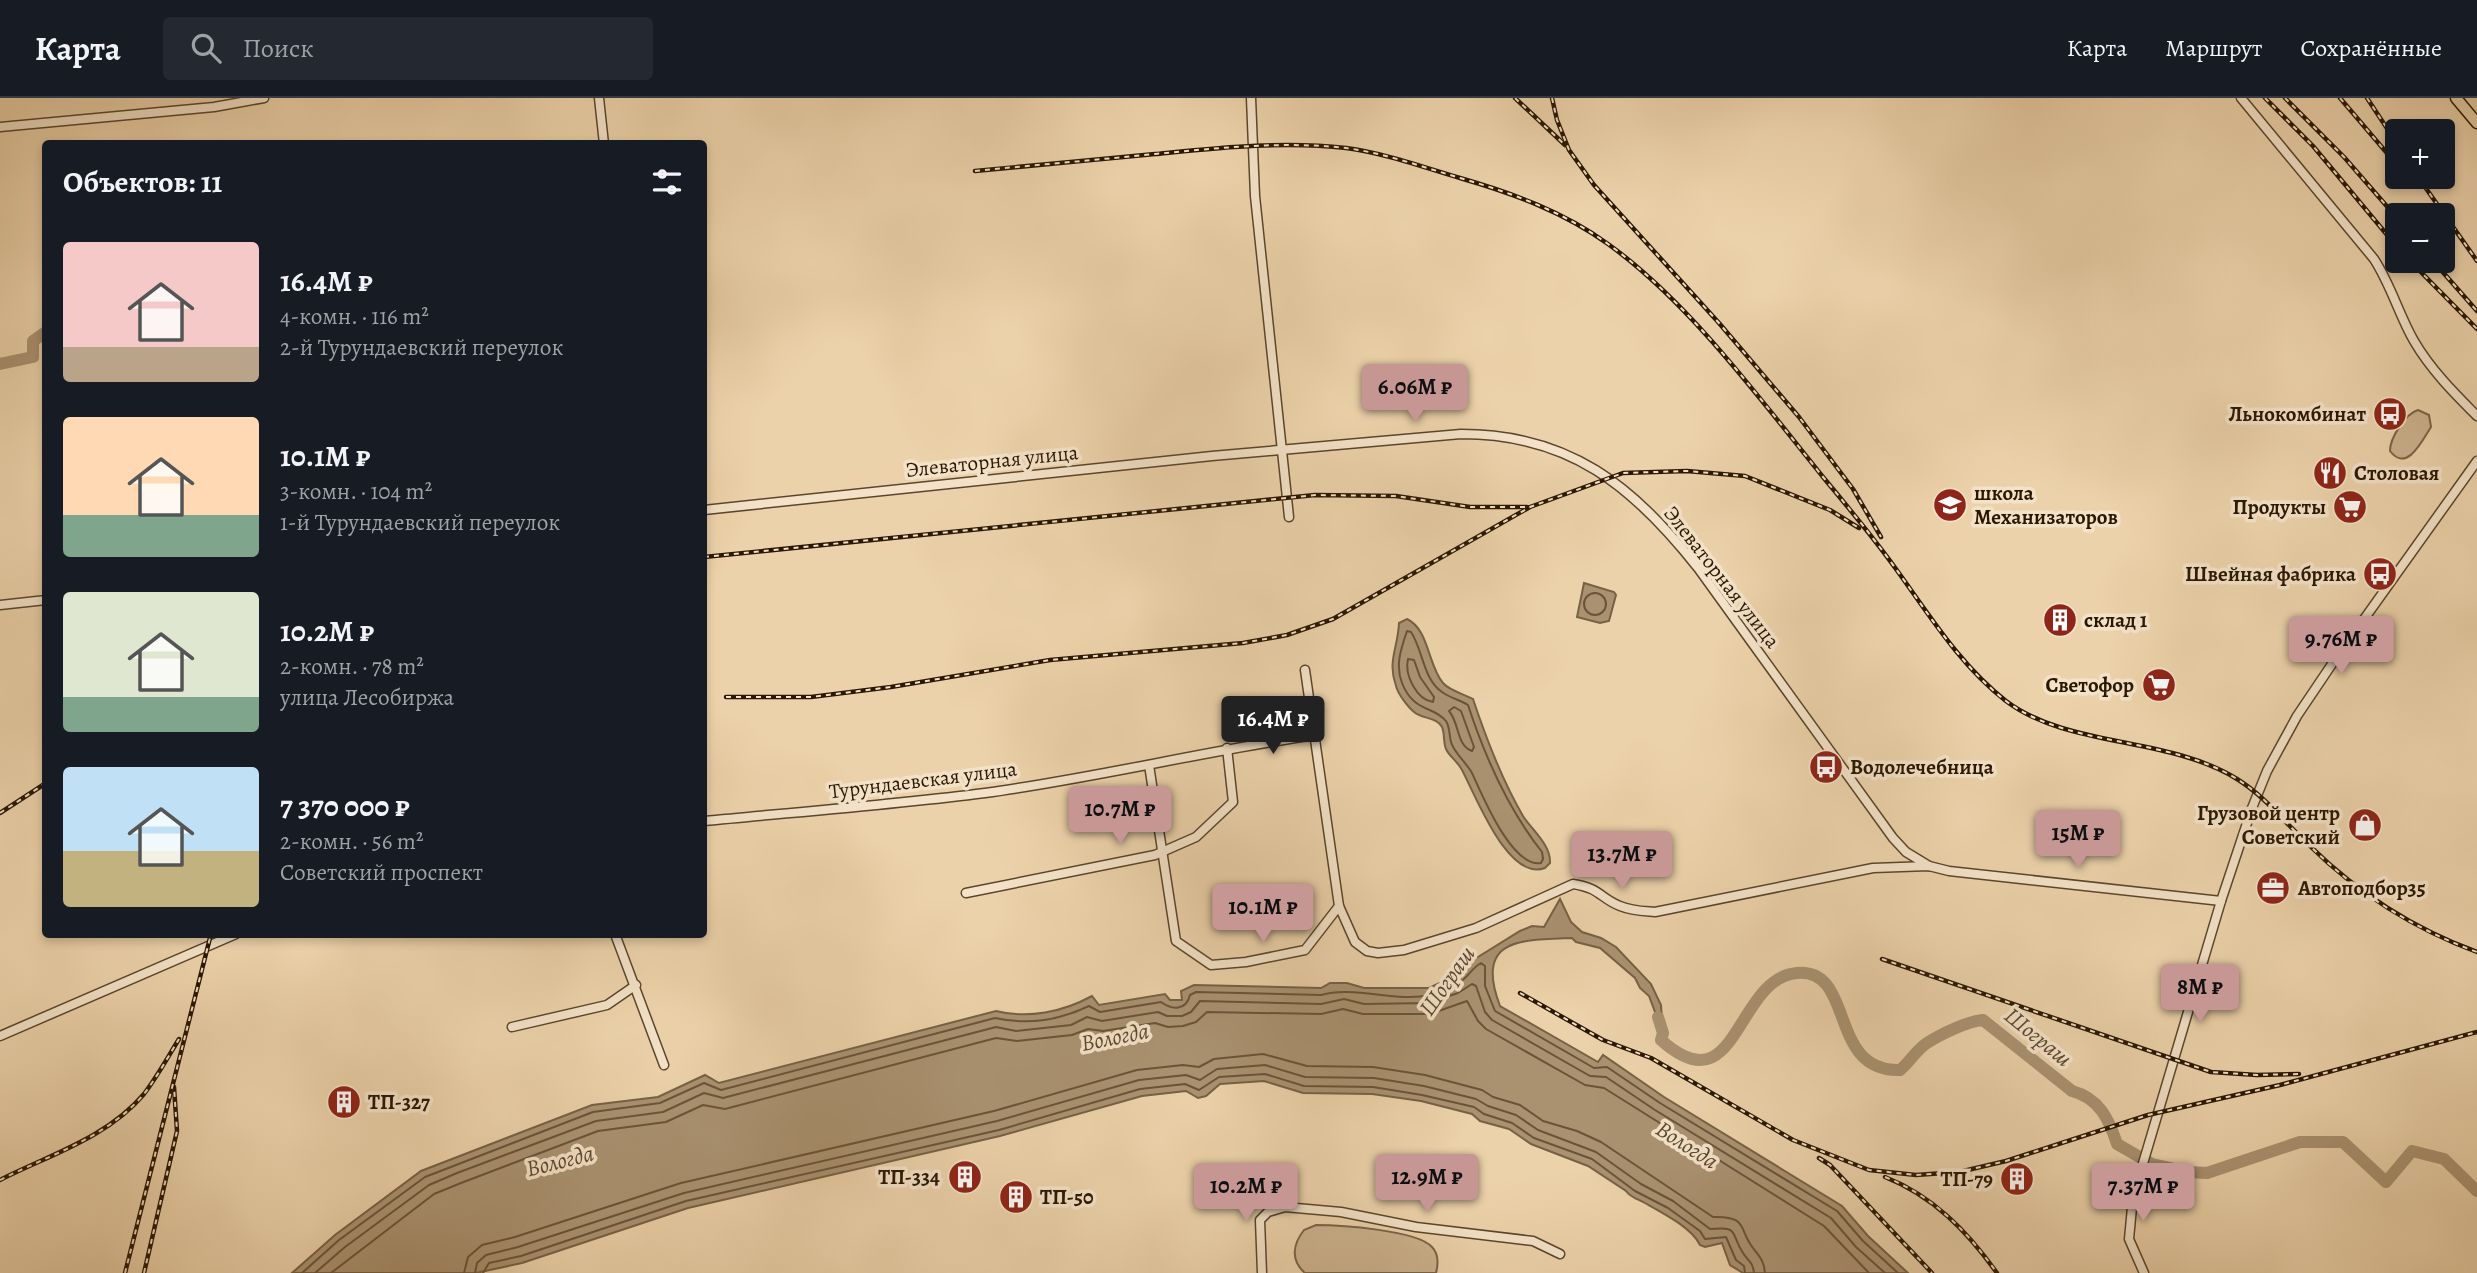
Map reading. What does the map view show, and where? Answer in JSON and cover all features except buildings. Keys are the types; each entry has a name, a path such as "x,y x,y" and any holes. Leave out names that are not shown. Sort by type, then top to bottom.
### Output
{"main road":[{"path":"2456,98 2477,123"}],"street":[{"path":"0,127 214,107 264,98"},
{"path":"599,98 604,140"},
{"path":"1251,98 1255,196 1289,517"},
{"path":"2241,98 2374,258 2428,363 2477,416"},
{"name":"Элеваторная улица","path":"707,510 848,493 1461,434 1488,434 1545,447 1574,457 1604,474 1645,508 1681,547 1893,838 1906,852 1929,866"},
{"path":"2144,1273 2134,1254 2128,1226 2139,1176 2221,901 2257,793 2291,726 2477,461"},
{"path":"0,605 42,600"},
{"path":"1304,670 1339,906 1355,942 1367,951 1378,953 1404,950 1476,928 1573,884 1591,887 1617,905 1635,911 1655,912 1874,868 1929,866 1949,871 2221,901"},
{"name":"Турундаевская улица","path":"707,821 985,793 1149,765 1227,748 1315,735"},
{"path":"966,893 1162,852 1196,837 1233,802 1227,748"},
{"path":"1149,765 1176,941 1211,965 1247,962 1305,950 1339,906"},
{"path":"0,1036 227,938"},
{"path":"617,938 664,1065"},
{"path":"512,1027 607,1004 636,985"},
{"path":"1262,1273 1260,1220 1268,1212 1285,1207 1341,1212 1416,1227 1533,1241 1560,1254"}],"shaded area":[{"path":"2418,410 2429,415 2431,427 2414,452 2408,457 2396,457 2390,451 2395,433 2408,416"},
{"path":"1316,1225 1377,1230 1424,1241 1436,1253 1436,1273 1305,1273 1295,1257 1297,1241 1304,1230"}],"water":[{"path":"1584,583 1614,592 1616,595 1609,621 1600,623 1577,617"},
{"path":"1407,619 1420,631 1443,683 1473,699 1508,788 1523,816 1547,850 1550,863 1545,868 1531,869 1518,862 1506,850 1460,767 1446,749 1440,724 1414,712 1399,693 1393,662 1399,623"},
{"name":"Вологда","path":"1560,899 1571,922 1582,932 1601,938 1616,947 1651,984 1661,1005 1663,1033 1649,996 1640,988 1635,978 1600,948 1576,942 1572,938 1520,942 1507,947 1498,955 1493,967 1493,984 1500,1006 1598,1062 1603,1055 1664,1097 1842,1206 1868,1236 1908,1273 1743,1273 1730,1265 1722,1243 1705,1247 1700,1245 1691,1233 1676,1221 1632,1197 1588,1166 1531,1144 1509,1129 1480,1121 1472,1114 1421,1101 1372,1094 1303,1093 1264,1081 1220,1084 1206,1096 1198,1098 1186,1091 1142,1096 1000,1136 688,1208 522,1263 476,1273 292,1273 335,1235 421,1171 592,1105 658,1097 705,1075 719,1083 996,1011 1045,1013 1092,996 1099,1005 1165,994 1170,1000 1182,1000 1181,991 1194,985 1321,988 1330,983 1347,983 1364,988 1429,988 1459,974 1470,962 1520,931 1532,926 1544,927"}],"waterway":[{"path":"0,364 33,357 33,341 42,335"},
{"name":"Шограш","path":"1658,1017 1663,1033 1661,1040 1686,1057 1706,1059 1722,1050 1760,995 1777,980 1797,973 1815,976 1828,986 1851,1039 1861,1055 1877,1066 1900,1070 1933,1039 1962,1025 1983,1020 2072,1091 2096,1104 2106,1118 2117,1144 2152,1164 2207,1173 2300,1142 2343,1142 2386,1182 2412,1151 2444,1159 2477,1191"}],"railway":[{"path":"1515,98 1565,145"},
{"path":"1552,98 1569,150 1594,185 1719,323 1799,417 1853,489 1881,537"},
{"path":"2265,98 2313,146 2385,232"},
{"path":"2285,98 2344,157 2385,204"},
{"path":"2340,98 2385,151"},
{"path":"2367,98 2385,125"},
{"path":"975,171 1250,146 1346,148 1389,157 1499,190 1574,222 1638,267 1695,323 1749,384 1869,534 1960,656 2006,701 2031,716 2059,727 2181,755 2210,765 2237,779 2367,894 2409,921 2477,952"},
{"path":"2426,189 2477,261"},
{"path":"2422,273 2477,329"},
{"path":"2444,273 2477,311"},
{"path":"726,697 811,697 891,687 1050,660 1243,643 1287,635 1333,619 1530,507 1623,473 1687,471 1745,476 1830,510 1859,528"},
{"path":"707,557 1315,495 1396,496 1470,507 1527,507"},
{"path":"0,813 42,786"},
{"path":"125,1273 210,938"},
{"path":"1882,959 2211,1072 2299,1074"},
{"path":"1520,993 1603,1040 1651,1058 1793,1140 1869,1170 1916,1175 1959,1172 2006,1161 2148,1115 2280,1085 2477,1032"},
{"path":"0,1180 76,1144 113,1122 144,1094 179,1039"},
{"path":"144,1273 177,1131 174,1087"},
{"path":"1819,1158 1830,1165 1932,1273"},
{"path":"1885,1177 1919,1194 1948,1216 1974,1243 1997,1273"}],"place":[{"name":"Льнокомбинат","path":"2390,414"},
{"name":"Столовая","path":"2330,473"},
{"name":"школа Механизаторов","path":"1950,505"},
{"name":"Продукты","path":"2350,507"},
{"name":"Швейная фабрика","path":"2380,574"},
{"name":"склад 1","path":"2060,620"},
{"name":"Светофор","path":"2159,685"},
{"name":"Водолечебница","path":"1826,767"},
{"name":"Грузовой центр Советский","path":"2365,825"},
{"name":"Автоподбор35","path":"2273,888"},
{"name":"ТП-327","path":"344,1102"},
{"name":"ТП-334","path":"965,1177"},
{"name":"ТП-79","path":"2017,1179"},
{"name":"ТП-50","path":"1016,1197"}]}
